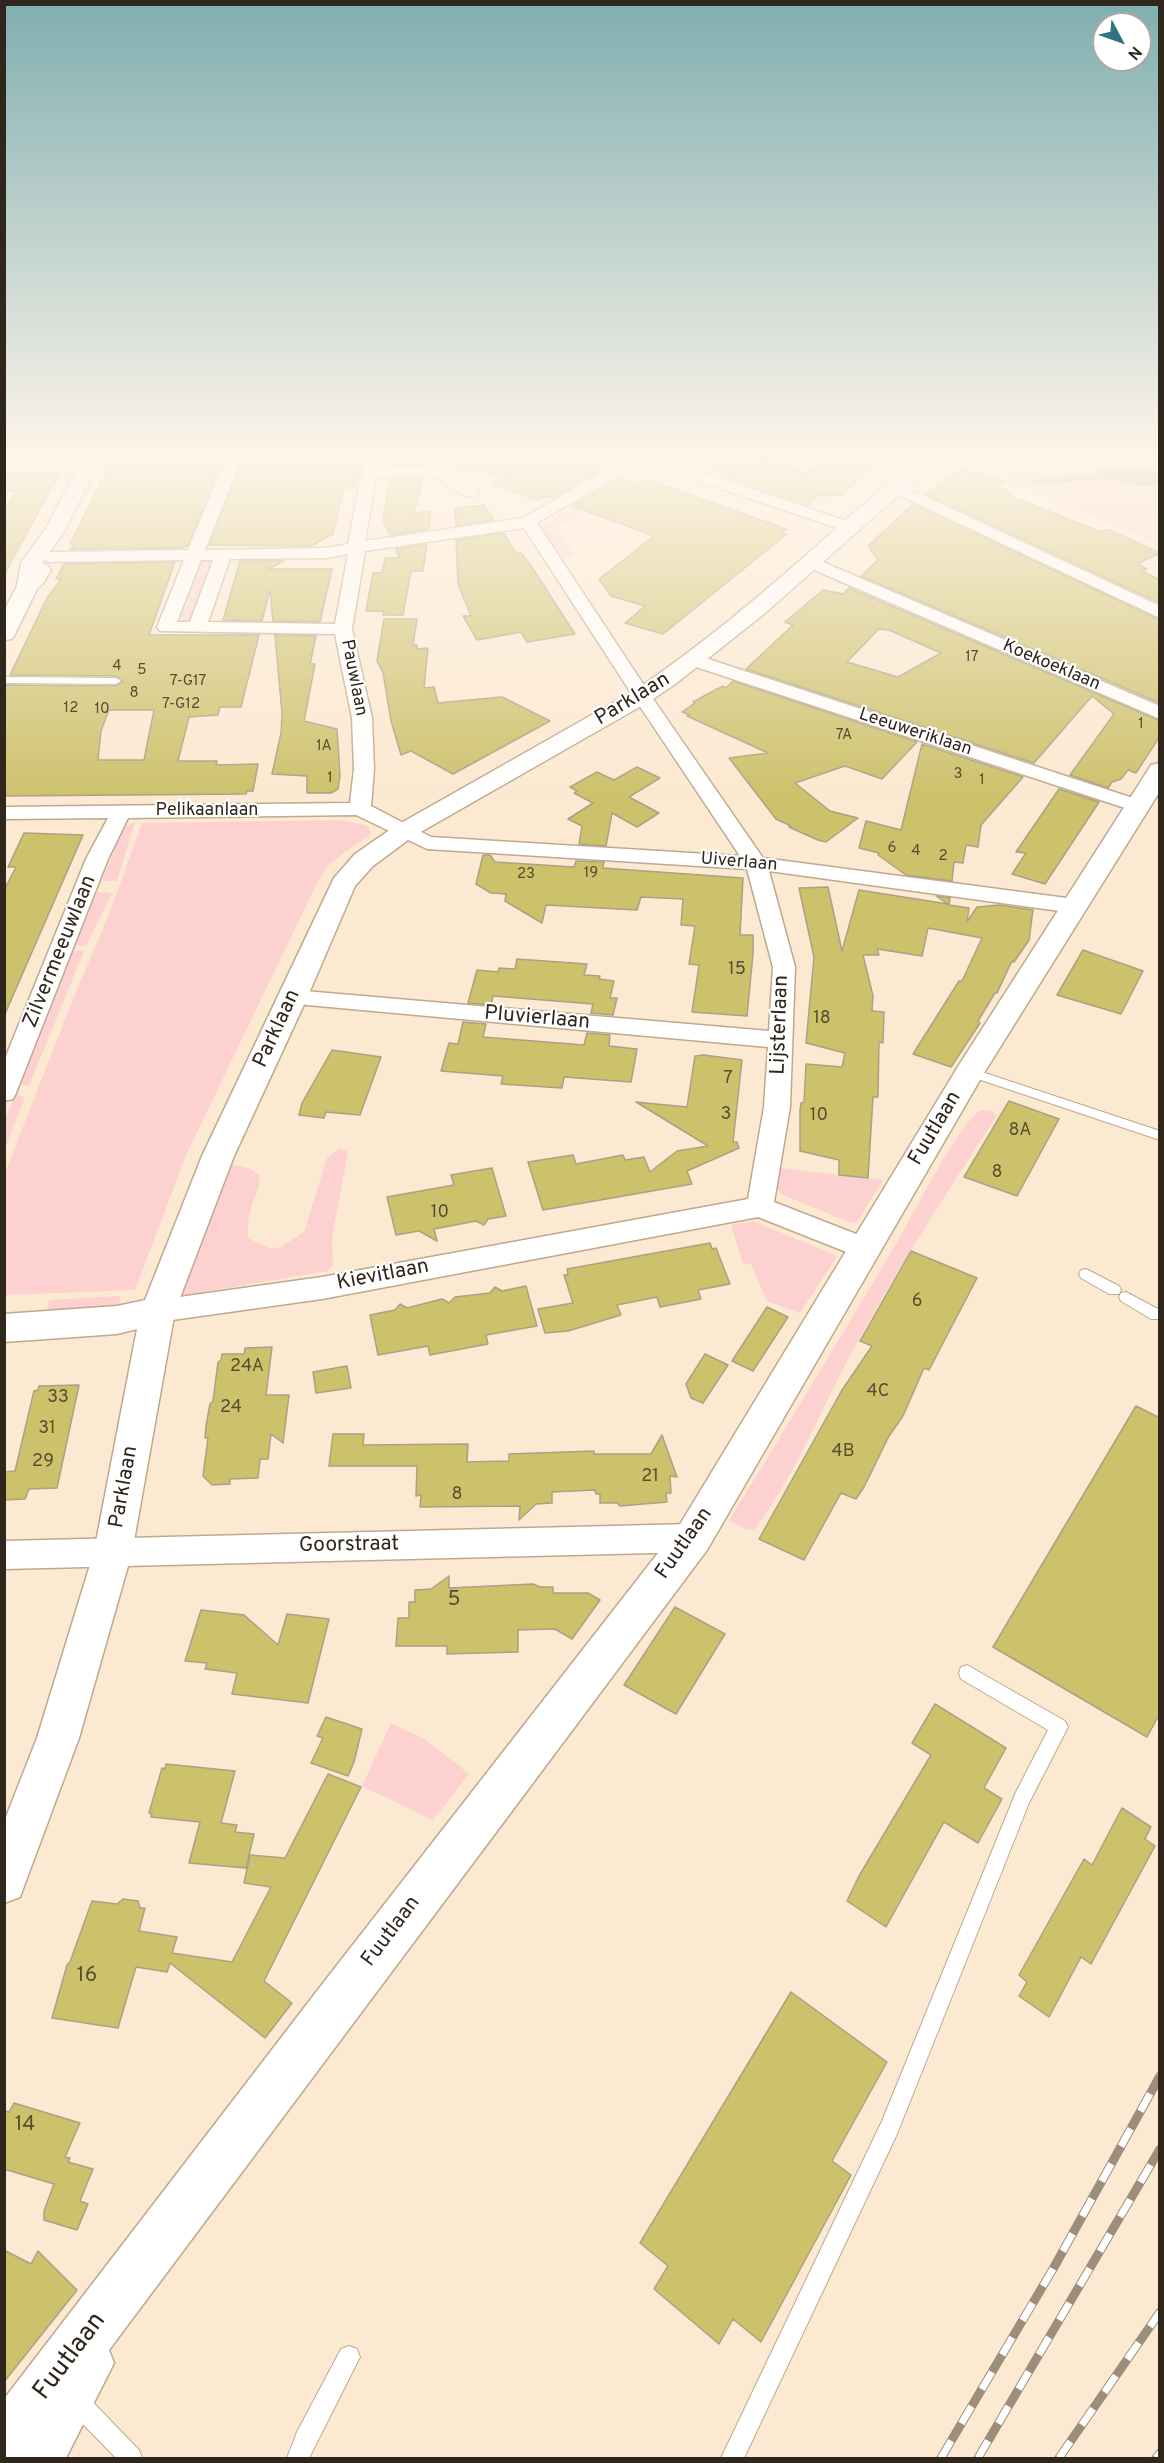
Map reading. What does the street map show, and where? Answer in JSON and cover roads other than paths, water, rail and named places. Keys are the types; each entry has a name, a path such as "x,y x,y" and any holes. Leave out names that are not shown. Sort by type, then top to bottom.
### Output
{"street":[{"path":"4,634 28,586 37,578 36,571"},
{"path":"190,571 166,627 343,629"},
{"path":"197,627 217,571"},
{"name":"Pauwlaan","path":"354,571 343,629 362,718 364,769 360,809"},
{"name":"Lijsterlaan","path":"560,571 756,863 784,967 777,1107 760,1207"},
{"name":"Parklaan","path":"4,1881 58,1738 113,1552 158,1311 218,1156 293,998 343,884 364,860 403,832 642,696 693,660 800,571"},
{"name":"Koekoeklaan","path":"832,571 1160,713"},
{"path":"1071,571 1160,613"},
{"name":"Leeuweriklaan","path":"693,660 1138,806"},
{"name":"Fuutlaan","path":"4,2445 693,1538 970,1072 1160,770"},
{"path":"360,809 403,832"},
{"name":"Pelikaanlaan","path":"4,813 286,812 360,809"},
{"name":"Zilvermeeuwlaan","path":"4,1093 97,859 121,812"},
{"name":"Uiverlaan","path":"403,832 427,843 756,863 1074,906"},
{"name":"Pluvierlaan","path":"293,998 781,1040"},
{"path":"760,1207 864,1248"},
{"name":"Kievitlaan","path":"4,1328 117,1320 158,1311 322,1288 760,1207"},
{"name":"Goorstraat","path":"4,1555 693,1538"},
{"name":"Fuutlaan","path":"36,2458 137,2269"}],"lane":[{"path":"4,680 116,681"},
{"path":"970,1072 1160,1136"},
{"path":"1086,1274 1156,1315"},
{"path":"732,2458 890,2127 1022,1798 1059,1727 967,1673"},
{"path":"298,2458 305,2440 349,2357"},
{"path":"70,2394 131,2458"}],"railway":[{"path":"941,2458 1053,2269 1160,2076"},
{"path":"978,2458 1160,2149"},
{"path":"1059,2458 1160,2312"},
{"path":"1156,2458 1160,2453"}]}
